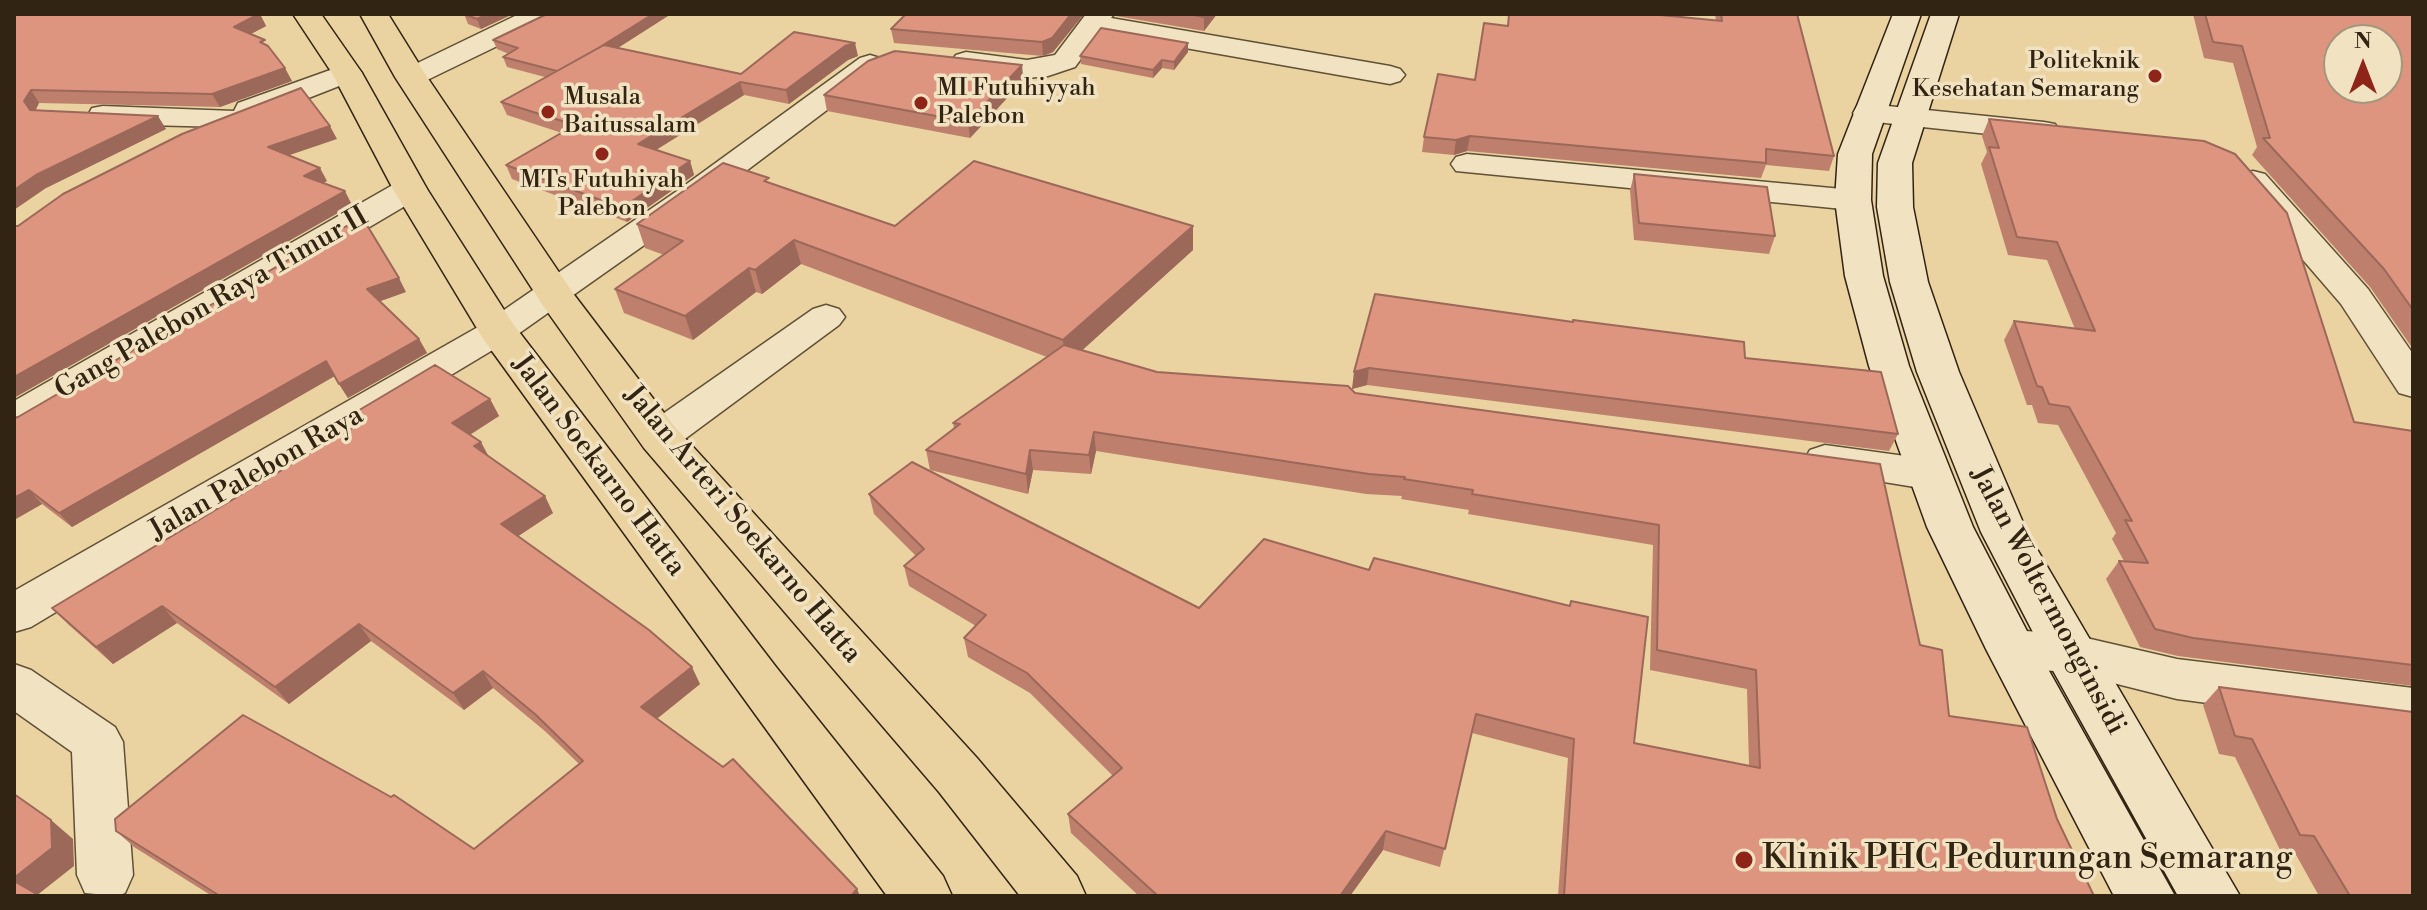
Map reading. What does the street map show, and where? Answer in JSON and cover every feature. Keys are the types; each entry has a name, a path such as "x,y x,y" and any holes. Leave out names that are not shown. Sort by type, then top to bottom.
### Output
{"main road":[{"name":"Jalan Soekarno Hatta","path":"307,14 347,73 410,189 498,331 758,682 922,896"},
{"name":"Jalan Arteri Soekarno Hatta","path":"374,14 411,77 554,290 659,437 947,764 1056,896"},
{"name":"Jalan Woltermonginsidi","path":"1907,14 1888,115 1895,163 1895,207 1909,282 1938,372 2004,532 2069,653 2210,896"},
{"name":"Jalan Woltermonginsidi","path":"1945,14 1888,115 1855,154 1853,200 1870,297 1889,366 1927,474 1950,527 2011,649 2145,896"}],"street":[{"path":"411,77 541,14"},
{"path":"933,57 1027,69 1048,67 1065,61 1097,19 1390,75"},
{"name":"Jalan Palebon Raya","path":"14,614 498,331 689,198 860,68 894,55"},
{"path":"165,144 347,73"},
{"path":"67,114 226,118"},
{"path":"1888,115 2073,134"},
{"path":"2229,158 2237,162 2355,297 2413,384"},
{"path":"1467,164 1853,200"},
{"name":"Gang Palebon Raya Timur II","path":"14,419 410,189"},
{"path":"659,437 826,317"},
{"path":"1787,455 1927,474"},
{"path":"2011,649 2069,653 2177,679 2413,709"},
{"path":"14,684 97,742 106,889"}],"building":[{"path":"14,14 259,14 234,27 265,40 260,42 268,46 285,68 212,94 31,90 24,101 30,110 158,116 36,175 14,190"},
{"path":"464,14 488,14 477,19"},
{"path":"547,14 653,14 557,71 503,57 518,48 493,40"},
{"path":"906,14 1071,14 1052,38 1042,42 891,29"},
{"path":"1509,14 1650,14 1722,21 1721,14 1797,14 1834,156 1766,149 1766,163 1470,136 1456,140 1424,137 1438,74 1475,80 1484,23 1508,26"},
{"path":"2205,14 2413,14 2413,310 2384,269 2263,138 2270,138 2242,46 2213,42"},
{"path":"1101,28 1188,43 1174,62 1162,60 1153,70 1080,56"},
{"path":"794,32 855,43 845,46 786,90 740,82 638,144 690,161 622,208 506,165 575,125 501,102 604,45 741,74"},
{"path":"895,51 1022,65 968,122 824,95 868,61"},
{"path":"301,88 330,126 268,147 320,168 304,176 345,191 14,377 14,226 63,194 182,134"},
{"path":"1989,119 2204,141 2235,154 2287,213 2354,422 2413,431 2413,665 2193,638 2155,629 2119,561 2148,563 2125,520 2132,521 2069,407 2049,404 2042,387 2037,386 2014,321 2095,331 2057,242 2017,237 1989,147 1999,148"},
{"path":"974,161 1193,226 1063,340 794,240 755,270 749,268 685,316 615,289 683,241 637,224 723,163 769,178 764,181 895,226"},
{"path":"1634,174 1767,187 1775,236 1639,223"},
{"path":"362,217 399,278 367,289 419,339 339,384 326,361 59,513 29,490 14,498 14,418"},
{"path":"1375,294 1744,342 1745,358 1881,372 1898,434 1369,368 1354,372"},
{"path":"1064,345 1157,372 1348,386 1355,393 1880,464 1920,645 1942,650 1949,716 2027,727 2057,819 2094,896 1564,896 1574,739 1476,714 1445,849 1386,831 1340,896 1158,896 1068,814 1122,768 1027,673 964,638 986,615 904,566 924,549 869,494 912,462 1199,608 1264,539 1369,570 1374,558 1570,606 1571,601 1648,617 1634,743 1760,768 1756,670 1657,650 1659,525 1472,494 1473,490 1405,477 1094,432 1089,455 1030,450 1026,474 926,450 960,424 953,423"},
{"path":"435,365 490,399 452,423 481,442 474,446 545,496 501,524 649,630 692,667 641,707 723,767 733,759 857,889 851,896 220,896 116,831 115,819 243,715 391,797 394,795 474,849 583,761 536,715 483,671 453,693 359,624 275,687 162,606 96,647 52,608 362,422 356,412"},
{"path":"2219,687 2413,712 2413,896 2350,896 2314,836 2300,835 2252,739 2235,736"},
{"path":"14,794 51,820 52,848 14,878"},
{"path":"14,881 40,896 14,896"}],"place":[{"name":"Politeknik Kesehatan Semarang","path":"2155,76"},
{"name":"MI Futuhiyyah Palebon","path":"921,103"},
{"name":"Musala Baitussalam","path":"548,112"},
{"name":"MTs Futuhiyah Palebon","path":"602,154"},
{"name":"Klinik PHC Pedurungan Semarang","path":"1744,860"}]}
